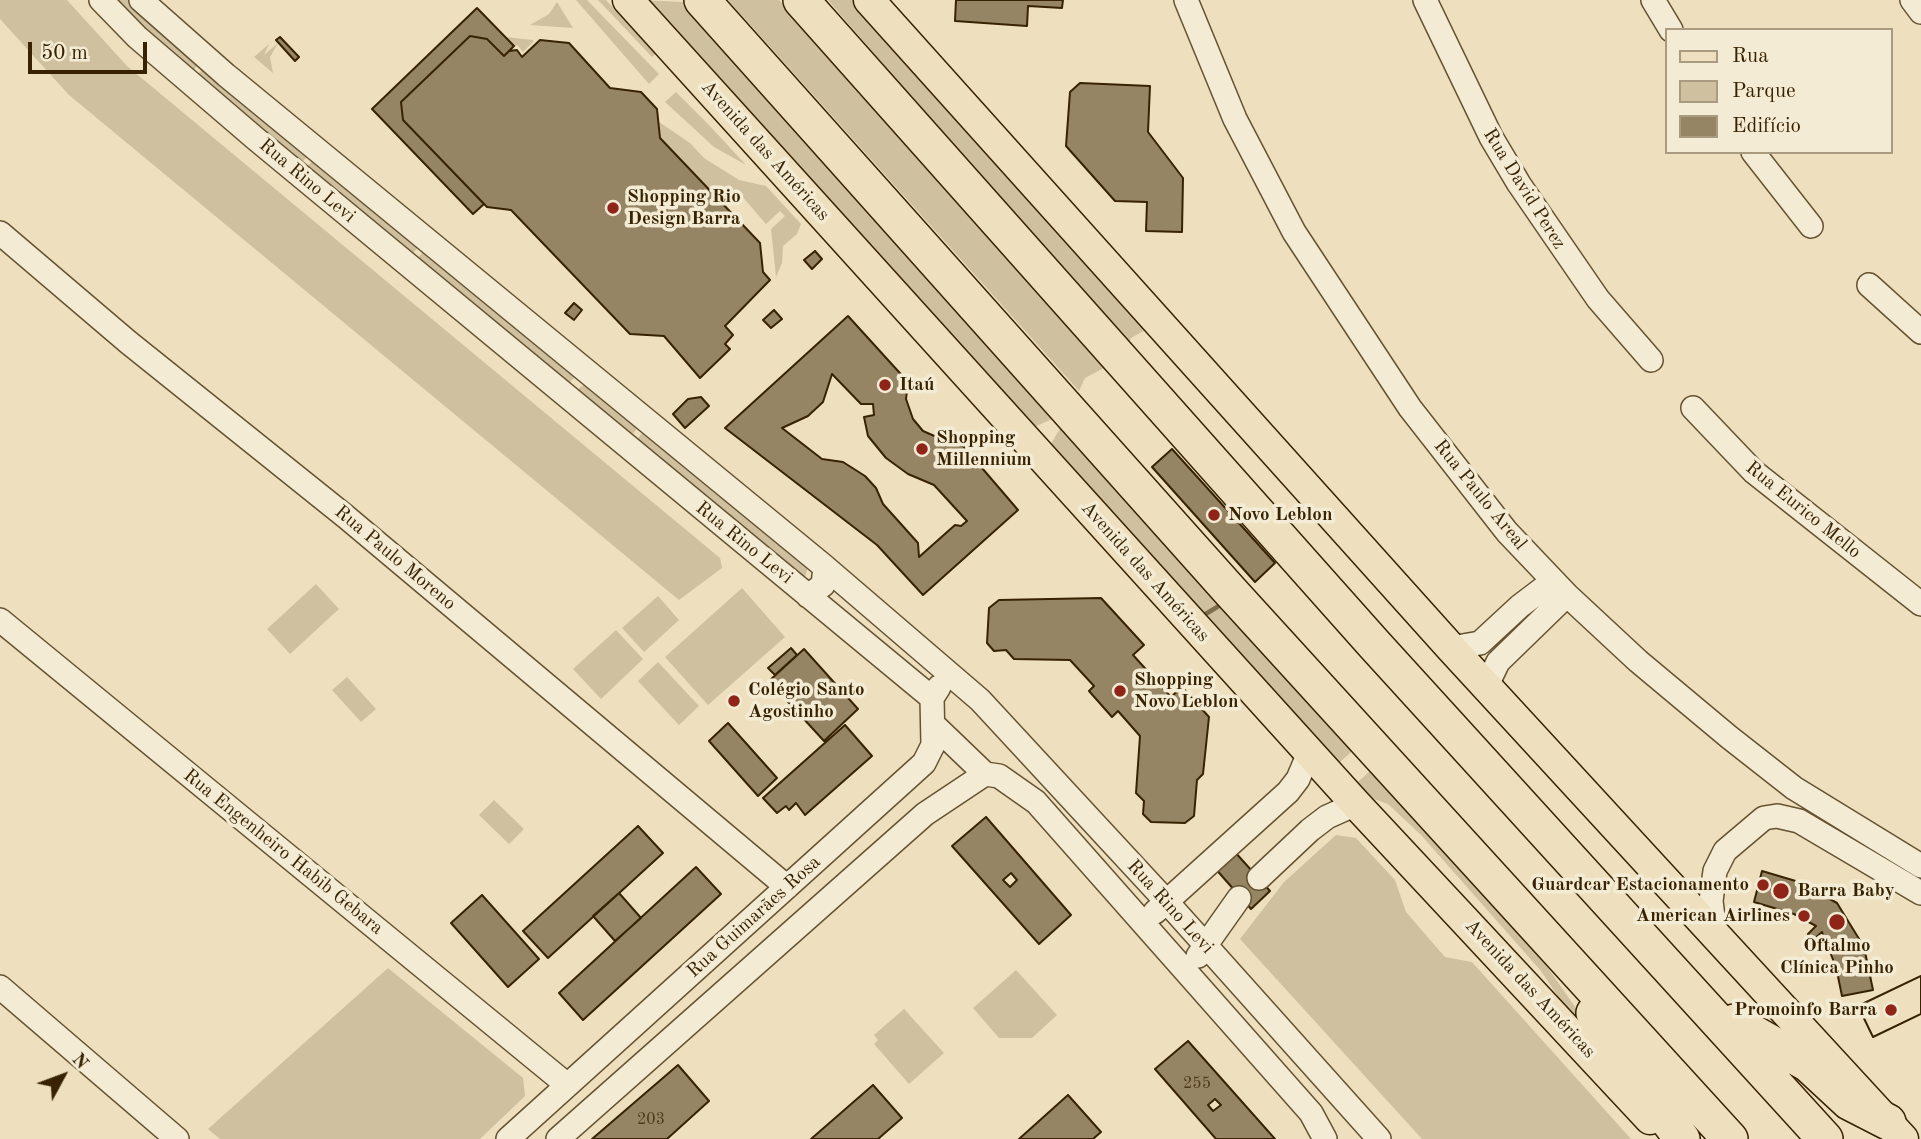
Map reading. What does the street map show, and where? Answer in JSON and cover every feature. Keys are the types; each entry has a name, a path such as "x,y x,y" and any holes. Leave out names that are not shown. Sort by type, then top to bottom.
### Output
{"highway":[{"path":"801,0 1374,644 1825,1139"},
{"path":"820,0 862,54 870,79"},
{"path":"702,3 1730,1139"},
{"path":"1533,920 1546,948 1585,999 1628,1067 1682,1139"},
{"path":"1672,969 1694,980 1738,1026 1808,1064 1849,1102 1896,1130"}],"main road":[{"name":"Avenida das Américas","path":"628,0 1356,804 1668,1139"},
{"path":"869,0 1486,687 1896,1130"}],"street":[{"name":"Rua Rino Levi","path":"101,0 137,37 256,139 808,596 823,585 825,568"},
{"name":"Rua Rino Levi","path":"141,0 587,374 957,679 1166,901 1379,1139"},
{"name":"Rua Paulo Areal","path":"1186,0 1256,164 1315,265 1410,408 1499,522 1560,588 1638,661 1794,789 1921,866"},
{"name":"Rua David Perez","path":"1425,0 1491,138 1519,184 1598,299 1651,359"},
{"path":"1653,0 1670,28"},
{"path":"1912,0 1921,12"},
{"path":"1755,154 1811,226"},
{"name":"Rua Paulo Moreno","path":"0,233 128,342 345,516 787,887"},
{"path":"1869,285 1921,332"},
{"path":"569,399 576,385 587,374"},
{"name":"Rua Eurico Mello","path":"1692,408 1764,481 1921,604"},
{"path":"1451,648 1480,643 1520,606 1560,588"},
{"path":"1486,687 1499,662 1560,588"},
{"path":"808,596 932,698 940,685 957,679"},
{"name":"Rua Engenheiro Habib Gebara","path":"0,620 566,1084"},
{"name":"Rua Guimarães Rosa","path":"508,1139 924,763 933,745 935,726 932,698"},
{"name":"Rua Rino Levi","path":"935,726 992,775 1036,802 1311,1113 1325,1139"},
{"path":"1144,924 1288,792 1298,779 1309,752"},
{"name":"Rua Guimarães Rosa","path":"558,1139 925,814 992,775 1012,772 1029,753"},
{"path":"1259,878 1327,817 1356,804"},
{"path":"1715,933 1711,901 1716,871 1725,851 1765,818 1777,816 1799,821 1921,893"},
{"path":"1183,970 1205,947 1238,898"},
{"path":"0,987 177,1139"},
{"path":"1311,1113 1338,1091"}],"green space":[{"path":"0,0 67,0 127,66 720,558 722,568 679,600 69,95 0,19"},
{"path":"108,0 135,0 200,62 189,76"},
{"path":"576,0 587,0 659,74 649,84"},
{"path":"598,0 606,0 656,53 652,57"},
{"path":"640,0 683,2 1052,416 1050,420 1034,427"},
{"path":"728,0 779,0 1106,367 1085,378 1079,391"},
{"path":"828,0 854,0 1147,329 1131,338 1126,353 999,210 920,107"},
{"path":"557,2 573,28 530,25 549,14"},
{"path":"505,37 533,42 523,52 517,45 509,51 514,46"},
{"path":"278,43 270,57 273,73 254,57 269,44 264,55"},
{"path":"205,66 310,153 298,167 193,80"},
{"path":"676,92 746,165 714,147 665,102"},
{"path":"659,122 690,143 704,158 739,180 766,186 801,224 797,234 783,246 782,263 776,277 771,229 785,216 780,211 766,224 740,194 726,207 660,138"},
{"path":"315,157 421,244 409,258 304,171"},
{"path":"426,248 578,374 570,382 568,391 414,263"},
{"path":"588,382 639,426 628,440 577,399 579,388"},
{"path":"1067,417 1196,566 1222,604 1239,610 1439,827 1548,968 1612,1060 1569,1013 1541,971 1421,835 1388,804 1374,799 1357,783 1375,766 1358,746 1339,763 1049,447"},
{"path":"643,432 808,567 805,577 802,579 635,442"},
{"path":"316,584 339,609 290,654 267,629"},
{"path":"742,588 785,637 708,705 665,657"},
{"path":"658,596 679,620 644,652 622,628"},
{"path":"616,630 643,659 601,699 573,669"},
{"path":"658,662 699,706 679,725 638,681"},
{"path":"347,677 376,709 361,722 332,690"},
{"path":"494,800 524,829 509,844 479,815"},
{"path":"1336,835 1356,838 1395,880 1406,912 1445,957 1472,962 1631,1139 1422,1139 1240,939 1284,882"},
{"path":"388,968 523,1078 525,1096 480,1139 220,1139 208,1129"},
{"path":"1016,970 1057,1015 1032,1038 999,1038 973,1008"},
{"path":"904,1009 944,1053 909,1084 874,1044 878,1040 874,1035"}],"building":[{"path":"956,0 1063,0 1062,8 1028,6 1027,26 955,21"},
{"path":"477,8 514,46 504,56 487,39 470,36 401,102 403,120 484,204 473,214 372,109"},
{"name":"Shopping Rio Design Barra","path":"470,36 487,39 504,56 509,51 517,50 522,57 540,40 569,43 610,88 641,92 657,109 660,138 760,243 763,272 770,280 725,326 733,335 725,344 730,349 700,378 664,336 630,334 511,210 487,207 403,120 401,102"},
{"path":"280,37 299,57 295,61 276,40"},
{"path":"1080,83 1150,86 1148,132 1183,178 1182,232 1146,231 1147,202 1115,201 1066,146 1070,92"},
{"path":"815,251 822,259 812,269 804,260"},
{"path":"574,303 582,310 574,320 565,313"},
{"path":"774,310 782,319 771,328 763,320"},
{"name":"Shopping Millennium","path":"848,316 908,382 906,399 913,419 923,431 939,438 958,440 1018,510 923,595 877,545 725,428","holes":["832,374 861,404 873,404 874,415 864,417 868,436 886,458 908,474 934,485 967,521 961,526 955,525 919,557 918,543 883,504 876,488 865,476 843,462 822,459 782,428 808,416 823,402"]},
{"path":"701,397 709,406 685,428 673,414 688,399"},
{"name":"Novo Leblon","path":"1172,449 1275,563 1255,582 1152,467"},
{"path":"1101,598 1144,645 1133,655 1171,697 1182,687 1209,717 1203,774 1197,780 1194,816 1185,823 1151,822 1143,814 1144,801 1136,793 1140,736 1118,711 1112,717 1089,691 1094,686 1070,660 1014,659 1006,650 994,651 987,643 989,608 999,600"},
{"path":"791,648 797,655 775,675 768,668"},
{"path":"804,649 858,709 824,741 769,681"},
{"path":"728,723 777,778 758,796 709,741"},
{"path":"845,725 872,756 805,815 796,803 789,810 786,806 777,813 763,798"},
{"path":"986,817 1071,915 1039,944 952,846","holes":["1011,873 1017,880 1010,887 1003,880"]},
{"path":"638,826 663,853 548,958 523,931"},
{"path":"1225,841 1270,891 1251,909 1206,858"},
{"path":"696,867 721,894 583,1020 559,993"},
{"path":"1762,871 1799,882 1837,903 1864,947 1873,990 1842,996 1836,967 1822,932 1813,940 1808,934 1816,926 1794,914 1754,902"},
{"path":"619,893 641,918 615,941 593,916"},
{"path":"482,895 539,959 508,987 451,923"},
{"name":"Promoinfo Barra","path":"1921,976 1921,1014 1873,1037 1858,1006"},
{"name":"Promoinfo Barra","path":"1921,976 1921,1014 1873,1037 1858,1006"},
{"path":"1188,1041 1275,1139 1216,1139 1155,1069","holes":["1215,1099 1221,1105 1213,1111 1208,1105"]},
{"path":"678,1065 709,1101 667,1139 592,1139"},
{"path":"873,1085 902,1118 878,1139 811,1139"},
{"path":"1068,1095 1101,1132 1093,1139 1019,1139"}],"waterway":[{"path":"1204,615 1222,604"}],"place":[{"name":"Shopping Rio Design Barra","path":"613,208"},
{"name":"Itaú","path":"885,385"},
{"name":"Shopping Millennium","path":"922,449"},
{"name":"Novo Leblon","path":"1214,515"},
{"name":"Shopping Novo Leblon","path":"1120,691"},
{"name":"Colégio Santo Agostinho","path":"734,701"},
{"name":"Guardcar Estacionamento","path":"1763,885"},
{"name":"Barra Baby","path":"1781,891"},
{"name":"American Airlines","path":"1804,916"},
{"name":"Oftalmo Clínica Pinho","path":"1837,922"},
{"name":"Promoinfo Barra","path":"1891,1010"}]}
